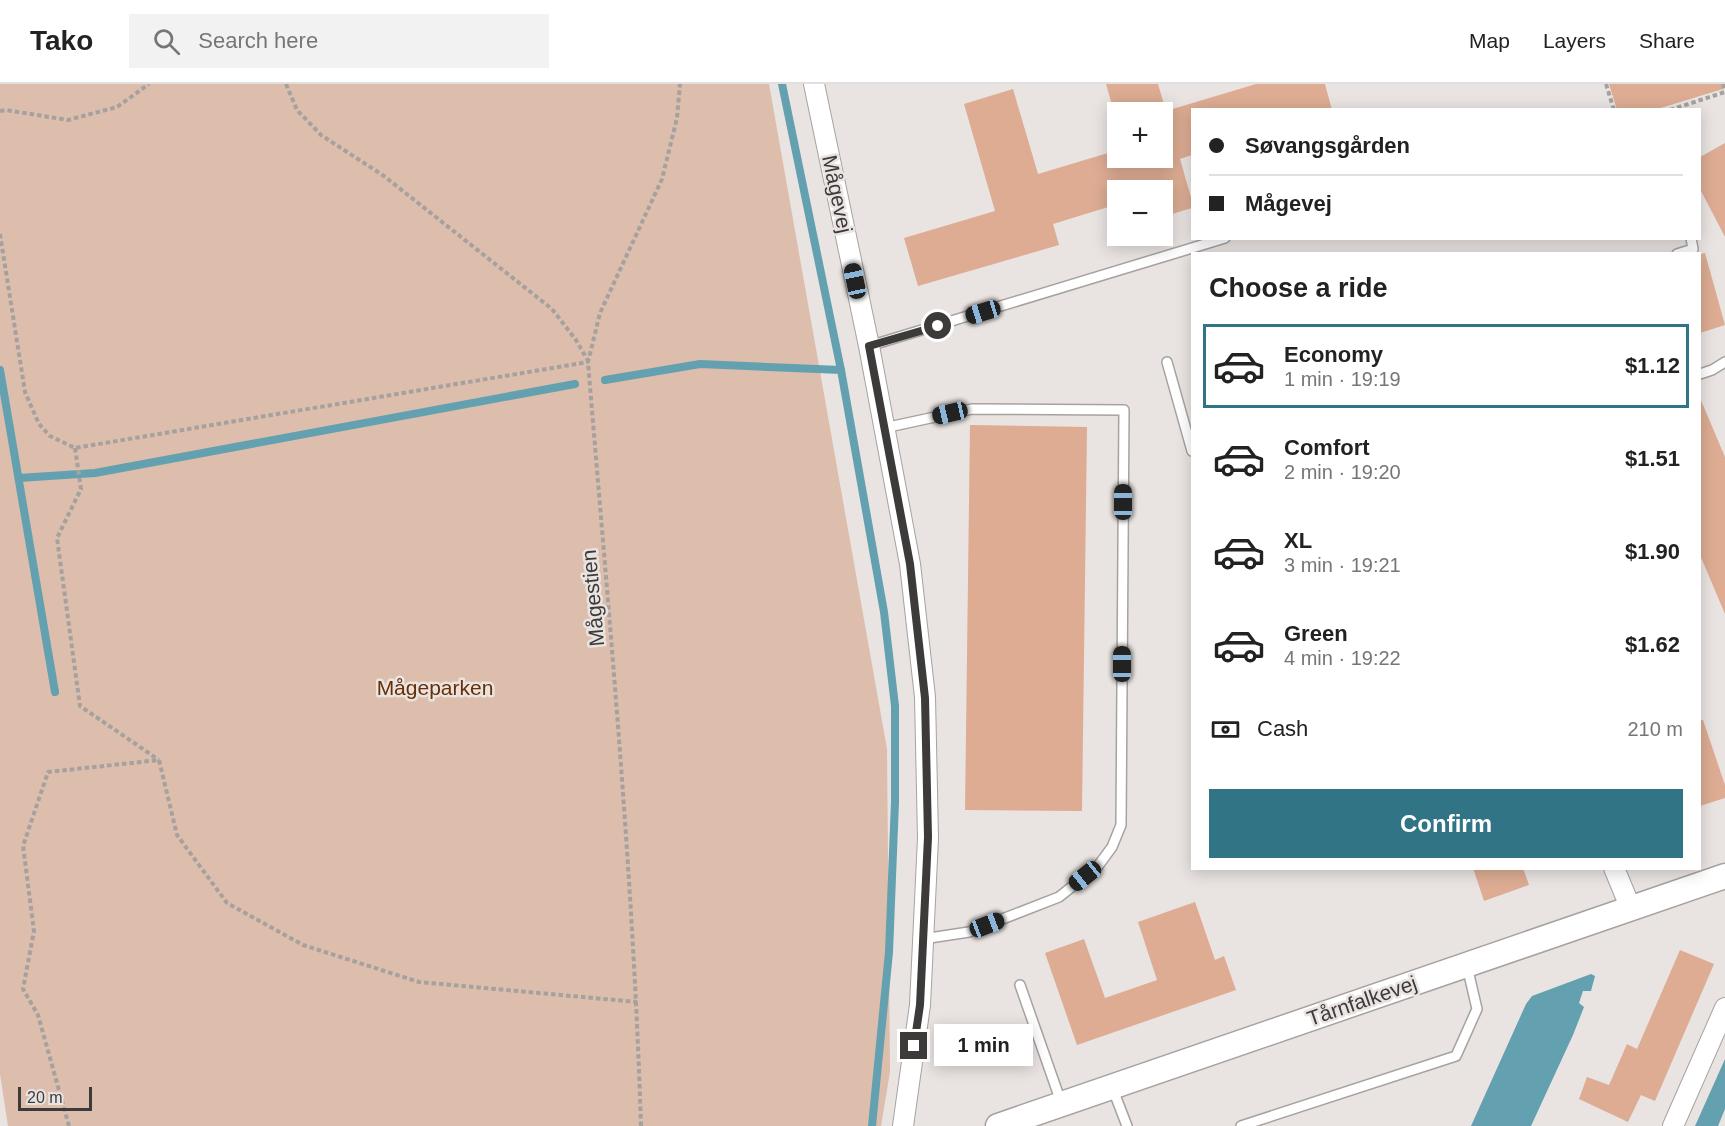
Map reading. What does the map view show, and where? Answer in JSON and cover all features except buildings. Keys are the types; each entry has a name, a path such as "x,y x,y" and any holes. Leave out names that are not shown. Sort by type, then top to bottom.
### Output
{"street":[{"name":"Mågevej","path":"814,84 869,346 910,564 925,698 928,837 920,1005 903,1126"},
{"path":"1615,870 1631,909"},
{"name":"Tårnfalkevej","path":"998,1126 1725,876"},
{"path":"1672,1126 1725,1008"}],"lane":[{"path":"869,346 1218,240"},
{"path":"1683,252 1693,249 1691,240"},
{"path":"1167,362 1191,447"},
{"path":"1701,374 1725,362"},
{"path":"884,428 972,409 1124,410 1121,825 1112,847 1098,866 1059,897 969,932 923,939"},
{"path":"1241,1126 1456,1056 1478,1009 1467,965"},
{"path":"1020,985 1062,1104"},
{"path":"1112,1087 1127,1126"}],"path":[{"path":"0,111 68,120 117,106 149,84"},
{"path":"0,234 26,392 39,424 50,436 75,448 588,362 576,340 552,309 384,176 321,135 297,110 286,84"},
{"name":"Mågestien","path":"641,1126 638,1002 622,773 588,362 600,314 662,179 677,118 680,84"},
{"path":"1606,84 1613,108"},
{"path":"1676,108 1725,92 1723,84"},
{"path":"75,448 81,489 57,538 80,706 159,760 177,835 227,903 303,945 420,981 638,1002"},
{"path":"69,1126 38,1016 23,989 34,931 23,846 48,772 159,760"}],"green space":[{"name":"Mågeparken","path":"0,84 769,84 887,749 890,1072 881,1126 8,1126 0,1074"}],"water":[{"path":"1591,974 1595,976 1591,991 1583,991 1579,1003 1584,1007 1531,1126 1471,1126 1526,1004 1532,996"},
{"path":"1725,1059 1725,1109 1718,1126 1695,1126"}],"waterway":[{"path":"782,84 841,370"},
{"path":"605,380 700,364 841,370 884,612 895,706 895,802 889,952 872,1126"},
{"path":"0,370 55,692"},
{"path":"19,478 95,473 575,384"}],"route":[{"path":"914,1046 920,1005 928,837 925,698 910,564 869,346 938,326"}]}
